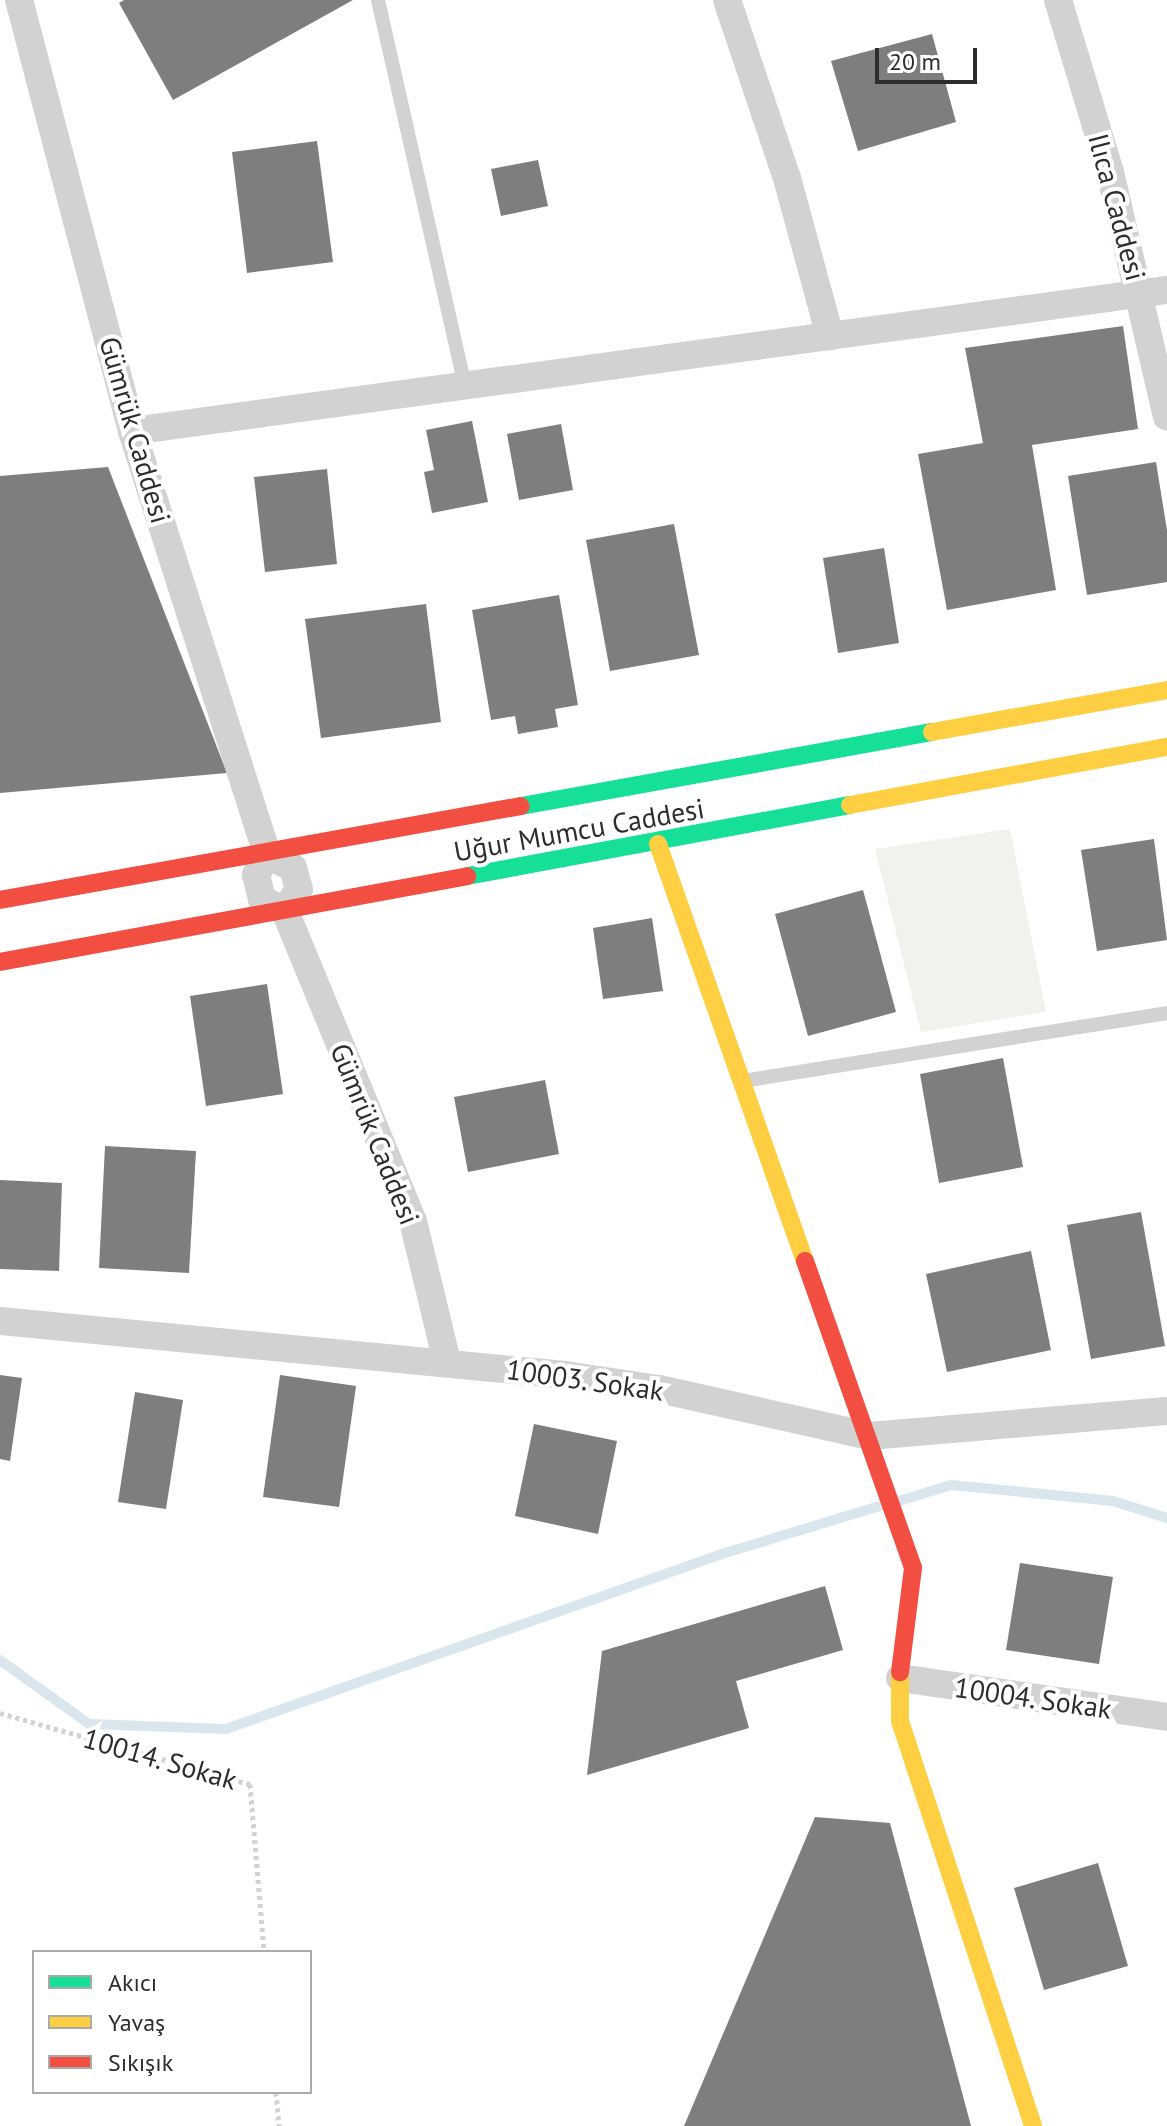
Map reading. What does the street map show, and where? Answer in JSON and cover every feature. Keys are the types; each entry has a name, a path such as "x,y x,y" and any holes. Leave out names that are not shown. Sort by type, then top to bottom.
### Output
{"main road":[{"name":"Uğur Mumcu Caddesi","path":"0,900 267,855 1167,690"},
{"name":"Uğur Mumcu Caddesi","path":"0,962 658,844 1167,747"},
{"path":"658,844 913,1568 900,1678 900,1721 1033,2126"}],"street":[{"name":"Gümrük Caddesi","path":"19,0 132,431 267,855 256,875 262,899 285,911 413,1221 447,1362"},
{"path":"727,0 792,192 830,336"},
{"name":"Ilıca Caddesi","path":"1058,0 1110,172 1154,292 1167,416"},
{"path":"132,431 1154,292"},
{"name":"10003. Sokak","path":"0,1321 447,1362 659,1389 869,1436 1167,1411"},
{"name":"10004. Sokak","path":"900,1678 1167,1717"}],"lane":[{"path":"378,0 465,386"},
{"path":"742,1081 1167,1013"}],"path":[{"name":"10014. Sokak","path":"0,1713 250,1784 264,1950"},
{"path":"276,2094 279,2126"}],"shaded area":[{"path":"1010,829 1046,1012 921,1032 875,849"}],"building":[{"path":"124,0 353,0 173,100 119,3"},
{"path":"932,34 956,122 858,151 831,61"},
{"path":"317,141 333,262 247,273 232,152"},
{"path":"538,160 548,206 501,216 491,169"},
{"path":"1123,326 1138,429 1032,445 1056,590 947,610 918,454 983,443 965,348"},
{"path":"472,421 488,502 432,513 424,472 434,470 426,430"},
{"path":"561,424 573,490 519,500 507,434"},
{"path":"1156,462 1167,530 1167,582 1087,595 1068,476"},
{"path":"108,467 227,773 0,793 0,476"},
{"path":"327,469 337,564 265,572 254,477"},
{"path":"674,524 699,655 610,671 586,540"},
{"path":"884,548 899,643 838,653 823,558"},
{"path":"559,595 578,705 555,709 558,727 518,734 515,716 491,720 472,610"},
{"path":"426,604 441,722 321,738 305,619"},
{"path":"1154,839 1167,940 1097,951 1081,850"},
{"path":"863,890 896,1012 808,1036 775,914"},
{"path":"652,918 663,991 603,999 593,928"},
{"path":"267,984 283,1094 206,1106 190,996"},
{"path":"1003,1058 1023,1167 939,1183 920,1074"},
{"path":"545,1080 559,1154 468,1172 454,1097"},
{"path":"105,1146 196,1151 189,1273 99,1268"},
{"path":"0,1180 62,1183 59,1271 0,1269"},
{"path":"1141,1212 1165,1346 1091,1359 1067,1225"},
{"path":"1031,1251 1051,1350 947,1372 926,1274"},
{"path":"0,1375 22,1378 10,1461 0,1459"},
{"path":"280,1375 356,1386 339,1507 263,1497"},
{"path":"135,1392 183,1400 166,1509 118,1502"},
{"path":"534,1424 617,1441 598,1534 515,1516"},
{"path":"1020,1563 1113,1577 1099,1664 1006,1650"},
{"path":"825,1586 843,1650 736,1681 749,1728 587,1775 602,1651"},
{"path":"815,1817 890,1823 971,2126 684,2126"},
{"path":"1098,1863 1128,1966 1044,1990 1014,1888"}],"waterway":[{"path":"899,1501 951,1485 1113,1501 1167,1518"},
{"path":"0,1660 89,1724 226,1729 725,1553 883,1505"}],"traffic: fast":[{"path":"521,806 932,732"},
{"path":"467,876 850,805"}],"traffic: slow":[{"path":"932,732 1167,690"},
{"path":"850,805 1167,747"},
{"path":"658,844 805,1261"},
{"path":"900,1672 900,1721 1033,2126"}],"traffic: jam":[{"path":"0,900 521,806"},
{"path":"0,962 467,876"},
{"path":"805,1261 913,1568 900,1672"}]}
